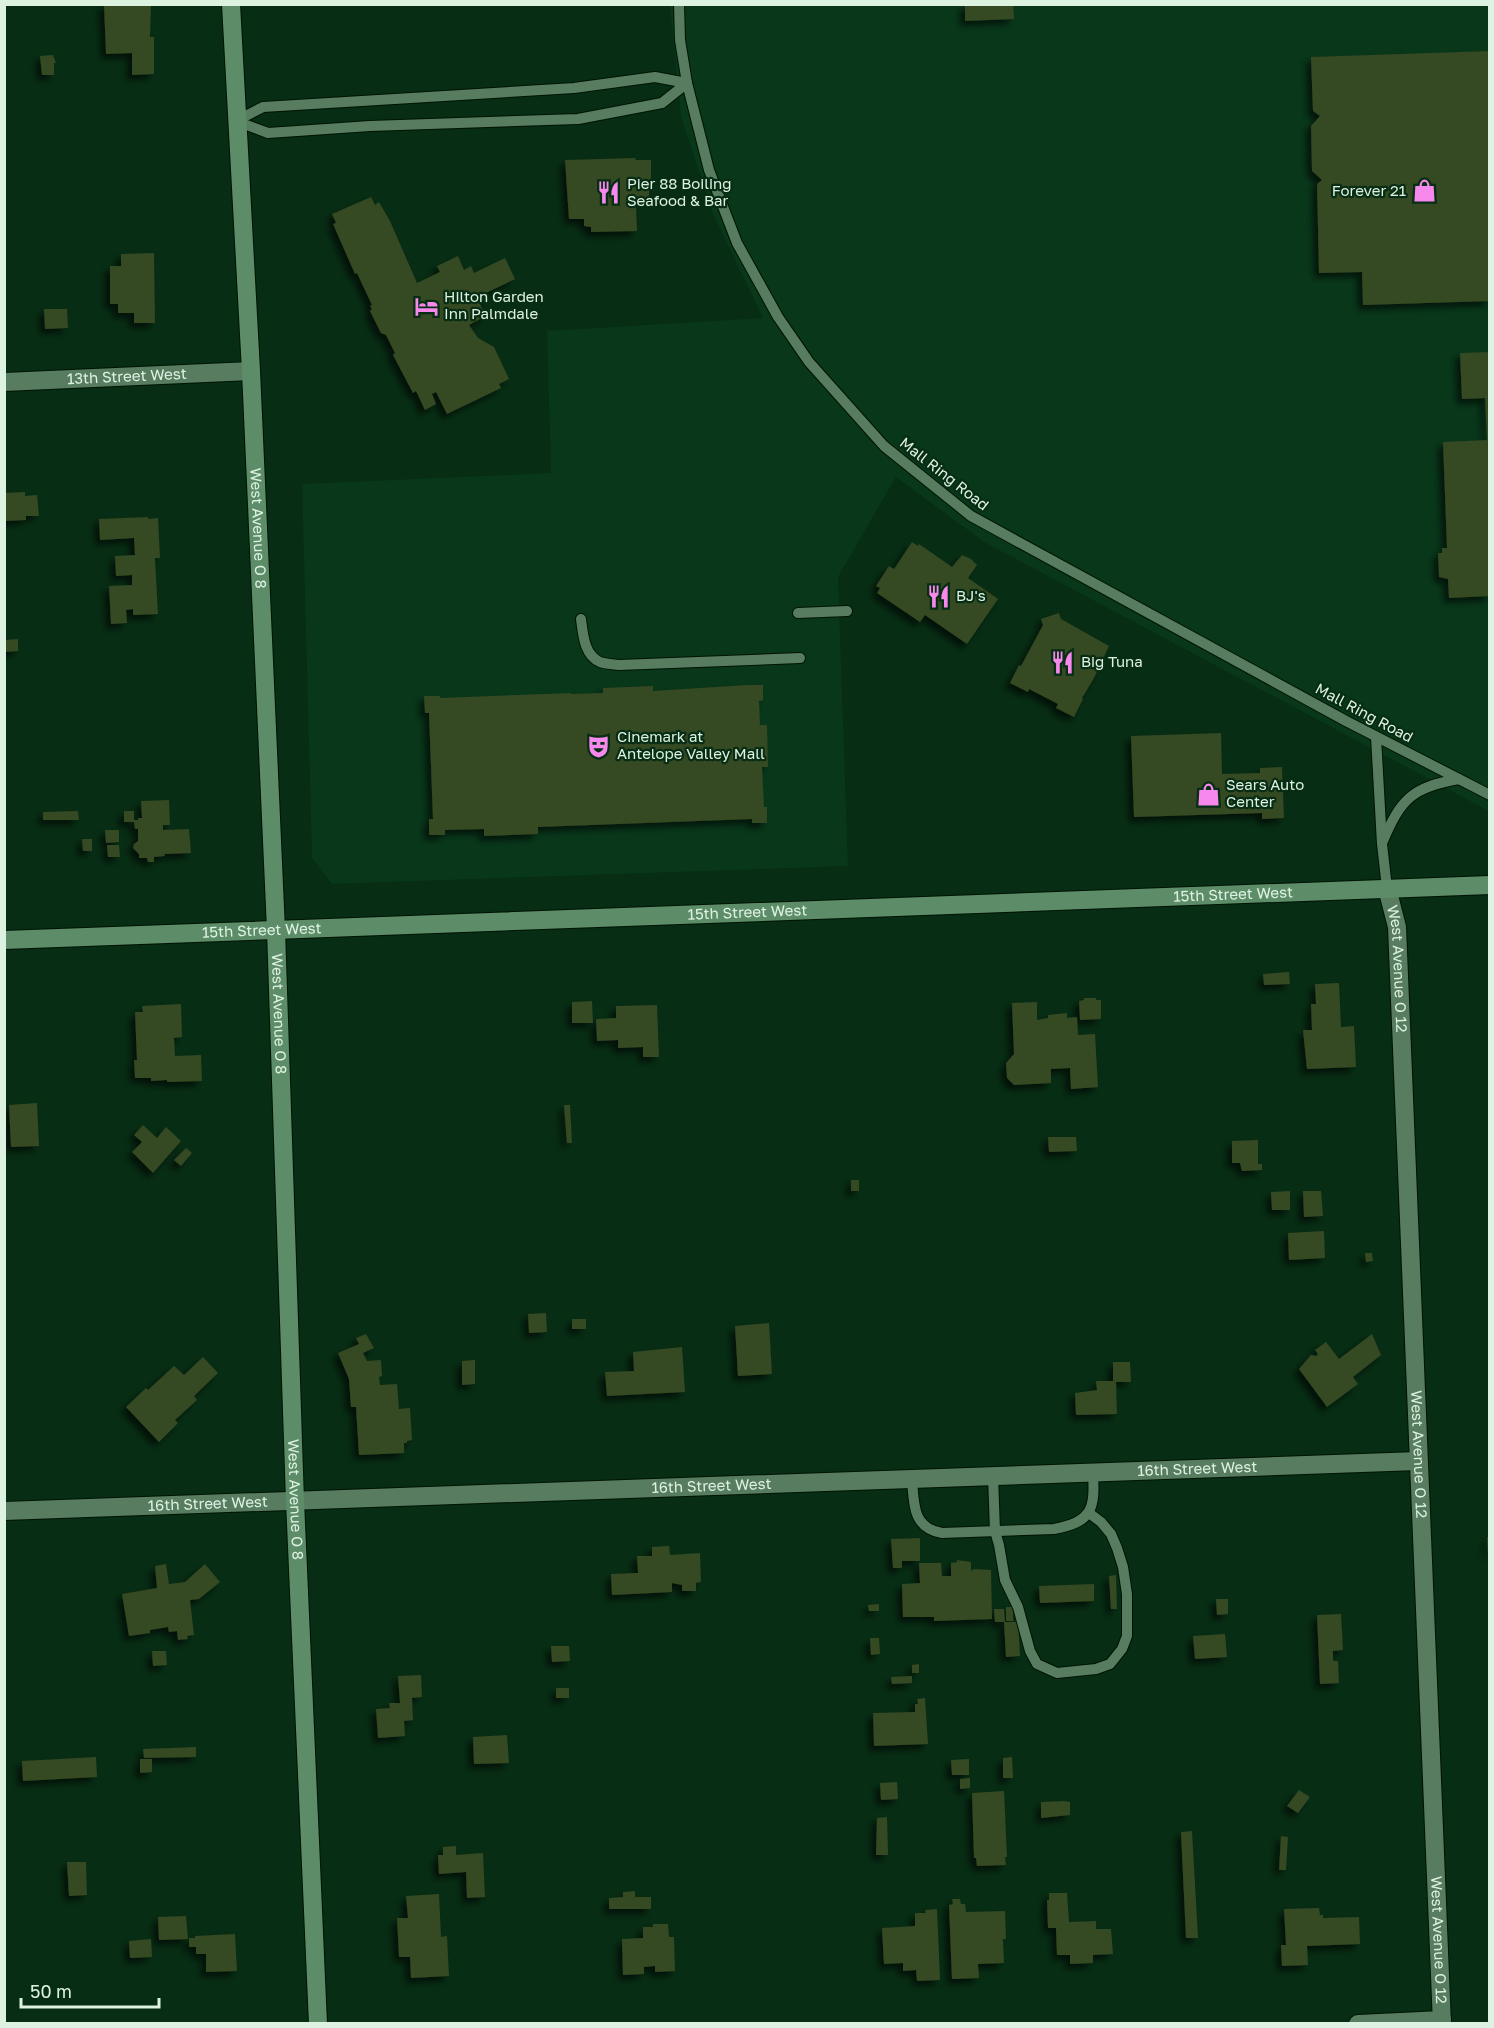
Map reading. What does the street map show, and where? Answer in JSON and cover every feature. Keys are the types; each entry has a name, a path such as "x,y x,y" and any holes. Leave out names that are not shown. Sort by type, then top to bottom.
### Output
{"street":[{"name":"West Avenue O 8","path":"231,4 251,371 276,930 295,1501 318,2024"},
{"name":"13th Street West","path":"4,382 251,371"},
{"name":"15th Street West","path":"4,940 1490,885"},
{"name":"West Avenue O 12","path":"1387,888 1397,927 1442,2022"},
{"name":"16th Street West","path":"4,1511 1418,1461"},
{"path":"1358,2024 1442,2022"}],"lane":[{"name":"Mall Ring Road","path":"679,4 680,40 687,83 709,171 737,243 777,317 809,362 884,446 971,516 1376,737 1490,795"},
{"path":"236,121 263,107 574,88 655,77 687,83"},
{"path":"236,121 268,134 370,126 578,119 662,103 687,83"},
{"path":"798,613 847,611"},
{"path":"581,620 584,641 593,657 600,662 619,665 800,658"},
{"path":"1376,737 1387,888"},
{"path":"1382,844 1395,813 1414,793 1435,783 1459,779"},
{"path":"912,1479 917,1516 931,1531 942,1533 995,1531 1061,1528 1080,1522 1089,1514 1094,1500 1093,1472"},
{"path":"993,1476 995,1531 1005,1580 1018,1607 1030,1651 1037,1664 1057,1673 1096,1669 1110,1664 1122,1649 1127,1636 1127,1594 1123,1567 1112,1534 1101,1522 1089,1514"}],"shaded area":[{"path":"670,5 1489,5 1489,811 984,542 896,477 838,577 848,866 332,884 312,858 302,484 551,473 547,331 763,318 714,216 681,117"}],"building":[{"path":"104,4 151,4 150,37 154,37 154,74 132,75 132,53 106,54"},
{"path":"965,4 1013,4 1014,19 965,21"},
{"path":"1490,51 1490,301 1363,305 1362,272 1319,273 1317,184 1322,180 1312,171 1311,126 1320,116 1313,111 1311,57"},
{"path":"53,55 56,63 54,63 54,75 42,75 40,56"},
{"name":"Pier 88 Boiling Seafood & Bar","path":"636,158 635,160 651,160 649,198 643,198 636,206 637,231 591,232 591,227 584,226 584,219 569,219 565,160"},
{"name":"Hilton Garden Inn Palmdale","path":"371,197 375,205 379,202 390,221 417,283 440,272 437,266 458,256 464,270 471,266 474,273 505,258 515,279 484,294 487,300 480,304 486,316 469,325 478,338 494,347 509,379 499,384 501,388 447,414 436,392 432,394 436,404 425,410 416,391 413,393 393,355 395,353 386,335 381,333 370,311 372,305 357,273 355,274 333,224 336,223 332,214"},
{"path":"154,253 155,323 134,323 134,313 118,313 118,304 110,304 110,266 121,266 121,254"},
{"path":"44,309 67,309 68,328 45,329"},
{"path":"1490,352 1490,596 1449,598 1448,579 1439,577 1438,553 1442,553 1442,548 1447,548 1443,442 1487,440 1485,398 1462,399 1460,353"},
{"path":"25,492 25,496 37,495 39,516 26,516 26,520 4,521 4,493"},
{"path":"148,517 148,519 158,518 160,558 155,558 158,614 133,615 133,609 126,610 127,623 111,624 109,586 132,585 132,575 116,576 115,556 135,555 134,538 100,540 99,519"},
{"name":"BJ's","path":"912,542 918,546 919,544 952,567 962,555 971,559 977,565 968,578 998,599 967,644 925,615 920,622 877,593 880,588 876,586 889,566 894,569"},
{"name":"Big Tuna","path":"1059,613 1061,619 1109,646 1074,717 1056,708 1058,704 1029,689 1028,692 1010,683 1043,625 1041,619"},
{"path":"18,639 18,651 4,652 4,640"},
{"name":"Cinemark at Antelope Valley Mall","path":"763,685 763,700 759,701 760,725 767,725 768,767 762,767 767,823 752,823 752,819 538,827 538,834 484,836 484,829 445,830 445,835 429,835 429,819 433,819 429,713 425,713 424,696 440,696 440,698 603,693 603,688 653,686 653,691"},
{"name":"Sears Auto Center","path":"1221,733 1222,774 1260,773 1260,768 1282,767 1284,818 1262,819 1262,813 1134,817 1131,736"},
{"path":"169,800 170,825 163,825 163,830 189,829 191,853 164,854 165,856 154,857 154,862 148,862 147,858 139,858 139,854 133,848 138,841 138,829 135,829 134,822 124,822 124,811 134,811 134,820 138,820 142,818 141,801"},
{"path":"78,811 79,820 43,820 43,812"},
{"path":"105,830 119,830 119,842 106,843"},
{"path":"82,839 92,839 92,851 83,851"},
{"path":"107,845 119,845 120,857 108,857"},
{"path":"1289,972 1290,984 1264,985 1263,974"},
{"path":"1339,983 1341,1027 1354,1026 1356,1067 1307,1069 1303,1030 1312,1030 1311,1004 1316,1004 1315,984"},
{"path":"1084,998 1101,1000 1101,1019 1080,1020 1079,1001"},
{"path":"592,1001 593,1023 572,1023 572,1002"},
{"path":"1037,1002 1037,1020 1048,1018 1048,1015 1067,1013 1067,1018 1077,1017 1078,1035 1095,1034 1098,1087 1071,1089 1070,1068 1051,1069 1051,1083 1014,1085 1007,1078 1006,1063 1014,1054 1012,1003"},
{"path":"181,1004 182,1037 174,1038 175,1056 201,1055 202,1081 167,1082 167,1080 151,1081 151,1078 135,1078 134,1060 137,1060 135,1012 143,1012 142,1006"},
{"path":"657,1005 659,1057 643,1057 643,1047 618,1048 618,1040 597,1041 596,1019 616,1018 616,1006"},
{"path":"37,1103 39,1146 11,1147 9,1105"},
{"path":"564,1105 570,1105 572,1143 567,1143"},
{"path":"143,1125 157,1138 166,1127 181,1141 153,1173 132,1152 142,1142 134,1135"},
{"path":"1048,1137 1076,1137 1077,1151 1049,1152"},
{"path":"1258,1140 1258,1164 1262,1164 1262,1170 1242,1171 1240,1163 1232,1163 1232,1141"},
{"path":"186,1148 192,1153 181,1166 174,1160"},
{"path":"851,1180 859,1180 859,1191 851,1191"},
{"path":"1290,1191 1290,1210 1272,1210 1271,1192"},
{"path":"1303,1191 1321,1191 1323,1216 1304,1217"},
{"path":"1324,1231 1325,1258 1289,1260 1288,1233"},
{"path":"1365,1253 1372,1253 1373,1261 1366,1262"},
{"path":"546,1313 547,1332 529,1333 528,1314"},
{"path":"572,1319 586,1319 586,1329 572,1329"},
{"path":"769,1323 772,1374 738,1376 735,1326"},
{"path":"366,1334 374,1348 363,1353 367,1361 381,1360 380,1385 397,1384 399,1409 410,1408 412,1440 404,1443 404,1453 359,1455 356,1407 351,1407 349,1379 338,1353 359,1344 356,1338"},
{"path":"1372,1334 1381,1355 1353,1377 1358,1384 1327,1407 1299,1369 1311,1355 1318,1354 1315,1350 1326,1342 1339,1359"},
{"path":"682,1347 685,1392 607,1396 605,1372 634,1371 633,1352"},
{"path":"203,1357 218,1373 194,1396 197,1400 175,1420 178,1423 159,1442 126,1407 174,1366 184,1375"},
{"path":"475,1360 475,1384 462,1385 462,1361"},
{"path":"1113,1362 1130,1362 1131,1382 1116,1382 1117,1414 1076,1415 1075,1393 1097,1390 1096,1381 1113,1381"},
{"path":"1487,1537 1490,1537 1490,1553 1488,1554"},
{"path":"920,1538 920,1561 902,1561 902,1568 893,1568 891,1539"},
{"path":"669,1546 670,1555 700,1553 701,1582 696,1583 696,1591 682,1591 682,1585 672,1583 672,1592 612,1595 611,1574 638,1573 637,1556 652,1556 652,1547"},
{"path":"957,1560 971,1562 971,1571 974,1569 991,1570 992,1619 934,1621 934,1617 903,1617 902,1584 920,1583 919,1563 941,1563 942,1576 951,1576 951,1563"},
{"path":"166,1564 169,1584 185,1582 205,1564 220,1582 199,1599 190,1600 194,1635 187,1636 188,1639 178,1640 177,1631 169,1632 168,1627 129,1636 122,1594 157,1588 155,1566"},
{"path":"1116,1575 1117,1609 1111,1609 1109,1576"},
{"path":"1094,1584 1094,1601 1040,1603 1039,1586"},
{"path":"1216,1599 1228,1599 1228,1614 1217,1615"},
{"path":"879,1604 879,1611 869,1611 868,1605"},
{"path":"1006,1607 1013,1607 1013,1621 1006,1621"},
{"path":"994,1609 1004,1609 1005,1622 995,1622"},
{"path":"1341,1614 1343,1650 1333,1651 1333,1661 1338,1661 1339,1683 1320,1684 1317,1615"},
{"path":"1004,1622 1018,1622 1020,1656 1006,1657"},
{"path":"1225,1634 1227,1657 1195,1659 1193,1636"},
{"path":"870,1638 879,1638 880,1654 871,1655"},
{"path":"551,1646 569,1646 570,1661 552,1662"},
{"path":"152,1651 166,1651 167,1665 153,1666"},
{"path":"919,1664 919,1673 912,1673 912,1665"},
{"path":"421,1675 422,1697 412,1698 413,1720 404,1721 405,1736 378,1738 376,1709 390,1708 389,1703 400,1703 398,1676"},
{"path":"912,1676 912,1683 892,1684 891,1677"},
{"path":"556,1688 569,1688 569,1698 556,1698"},
{"path":"925,1698 928,1744 874,1746 873,1713 915,1712 917,1699"},
{"path":"507,1735 509,1763 474,1764 473,1737"},
{"path":"196,1747 196,1757 144,1758 143,1749"},
{"path":"96,1757 97,1777 23,1781 22,1761"},
{"path":"1012,1757 1013,1778 1003,1778 1003,1758"},
{"path":"140,1759 152,1759 152,1772 140,1773"},
{"path":"969,1759 969,1775 952,1775 951,1760"},
{"path":"970,1778 970,1788 960,1789 960,1779"},
{"path":"897,1782 898,1799 881,1800 880,1783"},
{"path":"1299,1790 1310,1797 1298,1813 1287,1806"},
{"path":"1004,1791 1006,1865 977,1866 976,1858 974,1858 972,1793"},
{"path":"1041,1802 1070,1802 1070,1815 1041,1818"},
{"path":"887,1817 888,1855 876,1855 877,1818"},
{"path":"1192,1831 1198,1938 1186,1938 1181,1832"},
{"path":"1281,1836 1288,1837 1286,1870 1279,1870"},
{"path":"456,1846 456,1855 483,1853 485,1897 467,1898 466,1872 439,1874 438,1855 443,1855 443,1847"},
{"path":"67,1862 86,1862 87,1895 69,1896"},
{"path":"635,1891 635,1897 651,1897 651,1909 609,1909 609,1898 623,1897 623,1892"},
{"path":"1049,1893 1067,1893 1069,1922 1096,1921 1096,1929 1111,1929 1113,1954 1093,1955 1093,1963 1070,1964 1070,1955 1057,1955 1056,1928 1048,1928"},
{"path":"439,1894 441,1937 447,1936 449,1976 411,1978 410,1957 399,1957 397,1918 408,1918 406,1896"},
{"path":"952,1899 960,1899 961,1904 965,1904 966,1912 1005,1911 1004,1963 978,1964 979,1978 952,1979 949,1905 953,1904"},
{"path":"1319,1908 1323,1918 1359,1917 1360,1944 1307,1946 1308,1965 1282,1966 1281,1945 1286,1945 1284,1909"},
{"path":"937,1909 940,1980 917,1981 916,1970 903,1971 903,1963 884,1964 882,1928 915,1926 915,1913 926,1913 925,1910"},
{"path":"186,1916 188,1939 159,1940 158,1917"},
{"path":"653,1924 668,1924 669,1937 674,1937 675,1971 655,1972 655,1966 644,1967 644,1974 623,1975 622,1939 643,1938 643,1927 653,1927"},
{"path":"235,1934 237,1971 206,1972 206,1954 196,1954 196,1947 189,1947 189,1938 195,1938 195,1936"},
{"path":"151,1939 152,1957 130,1958 129,1941"}],"place":[{"name":"Forever 21","path":"1424,191"},
{"name":"Pier 88 Boiling Seafood & Bar","path":"609,193"},
{"name":"Hilton Garden Inn Palmdale","path":"426,306"},
{"name":"BJ's","path":"938,596"},
{"name":"Big Tuna","path":"1063,662"},
{"name":"Cinemark at Antelope Valley Mall","path":"599,746"},
{"name":"Sears Auto Center","path":"1208,794"}]}
